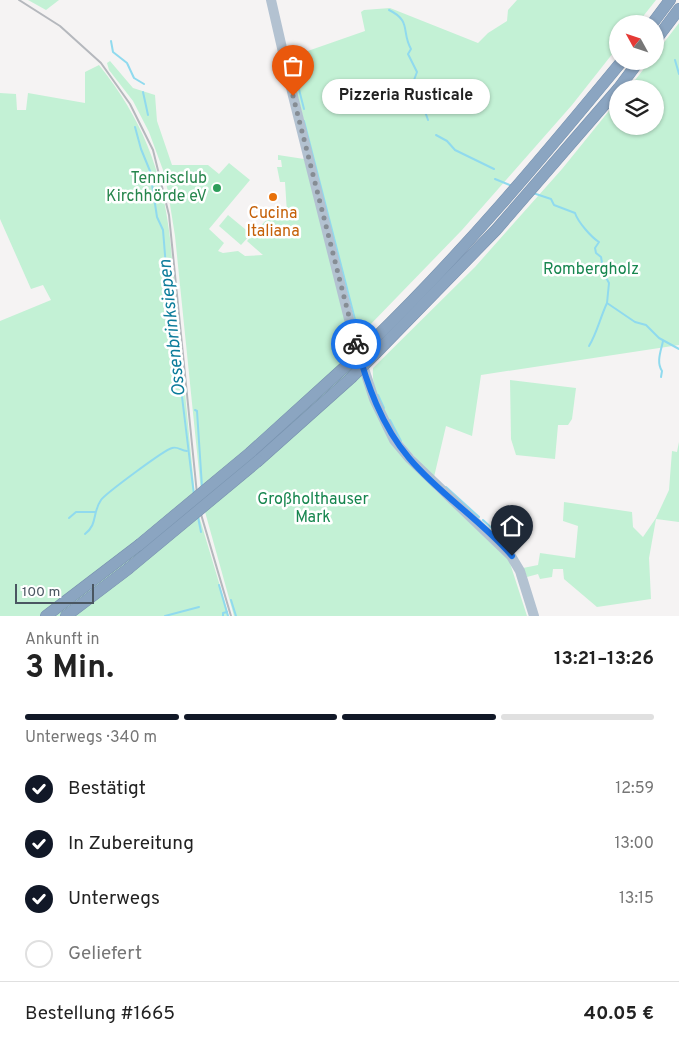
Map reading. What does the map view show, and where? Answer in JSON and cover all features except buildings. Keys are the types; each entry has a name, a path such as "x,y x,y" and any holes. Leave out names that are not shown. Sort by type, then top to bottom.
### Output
{"highway":[{"path":"659,15 670,0"},
{"path":"664,29 679,9"},
{"path":"254,457 452,261 545,155 615,70"},
{"path":"66,616 124,564 351,378 496,230 609,100"},
{"path":"46,616 124,564"}],"main road":[{"path":"271,0 295,105 354,335 374,399 394,440 410,459 512,556 520,571 534,616"}],"green space":[{"path":"28,0 59,0 46,10"},
{"path":"517,0 656,0 644,15 609,15 609,58 572,105 462,230 367,328 360,332 357,329 290,66 302,60 302,53 365,31 361,12 364,10 390,8 478,43 488,33 507,21 508,10"},
{"name":"Rombergholz","path":"679,23 679,345 481,375 472,436 446,426 434,477 402,442 384,414 377,399 373,368 475,267 562,169 609,111 609,135 664,135 664,80 635,80 643,70 664,70 664,42"},
{"name":"Großholthauser Mark","path":"110,61 133,88 155,95 157,121 172,165 208,165 219,174 229,163 250,180 209,229 224,243 218,251 223,253 238,251 245,256 263,255 247,241 267,219 267,214 287,213 285,182 280,182 277,167 282,167 281,160 278,160 278,155 304,159 353,335 394,440 429,479 434,489 509,560 527,616 234,616 202,501 175,236 168,192 163,170 149,132 133,101 109,70 107,63"},
{"path":"99,65 127,105 138,125 148,146 162,189 170,238 196,506 229,616 0,616 0,321 51,300 43,285 31,289 0,219 0,93 16,94 17,110 26,110 28,93 85,103 85,72"},
{"path":"228,215 251,234 241,245 219,226"},
{"path":"510,380 576,388 572,419 568,425 558,425 555,459 516,455 511,439"},
{"path":"679,442 679,522 656,519 649,558 651,599 597,607 564,579 563,569 553,569 552,577 540,579 538,574 527,577 523,568 538,565 540,553 575,558 578,526 563,521 564,502 632,512 633,527 643,537 656,518 669,490 672,451 677,452"}],"waterway":[{"path":"389,10 401,18 403,23 411,49 408,54 417,72 414,80 428,120"},
{"name":"Ossenbrinksiepen","path":"111,41 113,52 127,63 134,78 144,84"},
{"path":"675,60 679,74"},
{"path":"292,62 304,109"},
{"name":"Ossenbrinksiepen","path":"143,92 148,115"},
{"path":"304,121 360,339"},
{"name":"Ossenbrinksiepen","path":"135,127 150,171 157,217 163,230 169,304 173,323 194,495"},
{"path":"436,135 447,141 455,150 494,169"},
{"path":"495,179 512,186"},
{"path":"533,193 551,199 554,205 575,213 585,229 599,242 595,248 596,253 601,257 604,274 609,283 607,303 635,322 646,325 659,338 679,349"},
{"path":"589,346 607,303"},
{"path":"661,377 662,371 659,360 663,341"},
{"path":"378,395 384,408"},
{"path":"195,410 197,411 202,487"},
{"path":"390,420 401,441"},
{"path":"85,534 92,526 101,500 113,490 172,448 187,451"},
{"path":"446,487 479,517"},
{"path":"69,518 76,512 95,512"},
{"name":"Ossenbrinksiepen","path":"198,517 201,532"},
{"path":"483,520 509,544"},
{"name":"Ossenbrinksiepen","path":"219,585 228,616"},
{"path":"231,600 236,616"},
{"path":"165,616 199,607"},
{"name":"Ossenbrinksiepen","path":"223,616 223,613 227,612"}],"railway":[{"path":"19,0 60,26 101,63 130,104 153,150 169,215 198,504 231,616"}],"way so far":[{"path":"293,96 356,344"}],"place":[{"name":"Pizzeria Rusticale","path":"293,96"},
{"name":"Tennisclub Kirchhörde eV","path":"217,188"},
{"name":"Cucina Italiana","path":"273,197"}],"route":[{"path":"356,344 364,374 394,440 419,469 512,556"}]}
